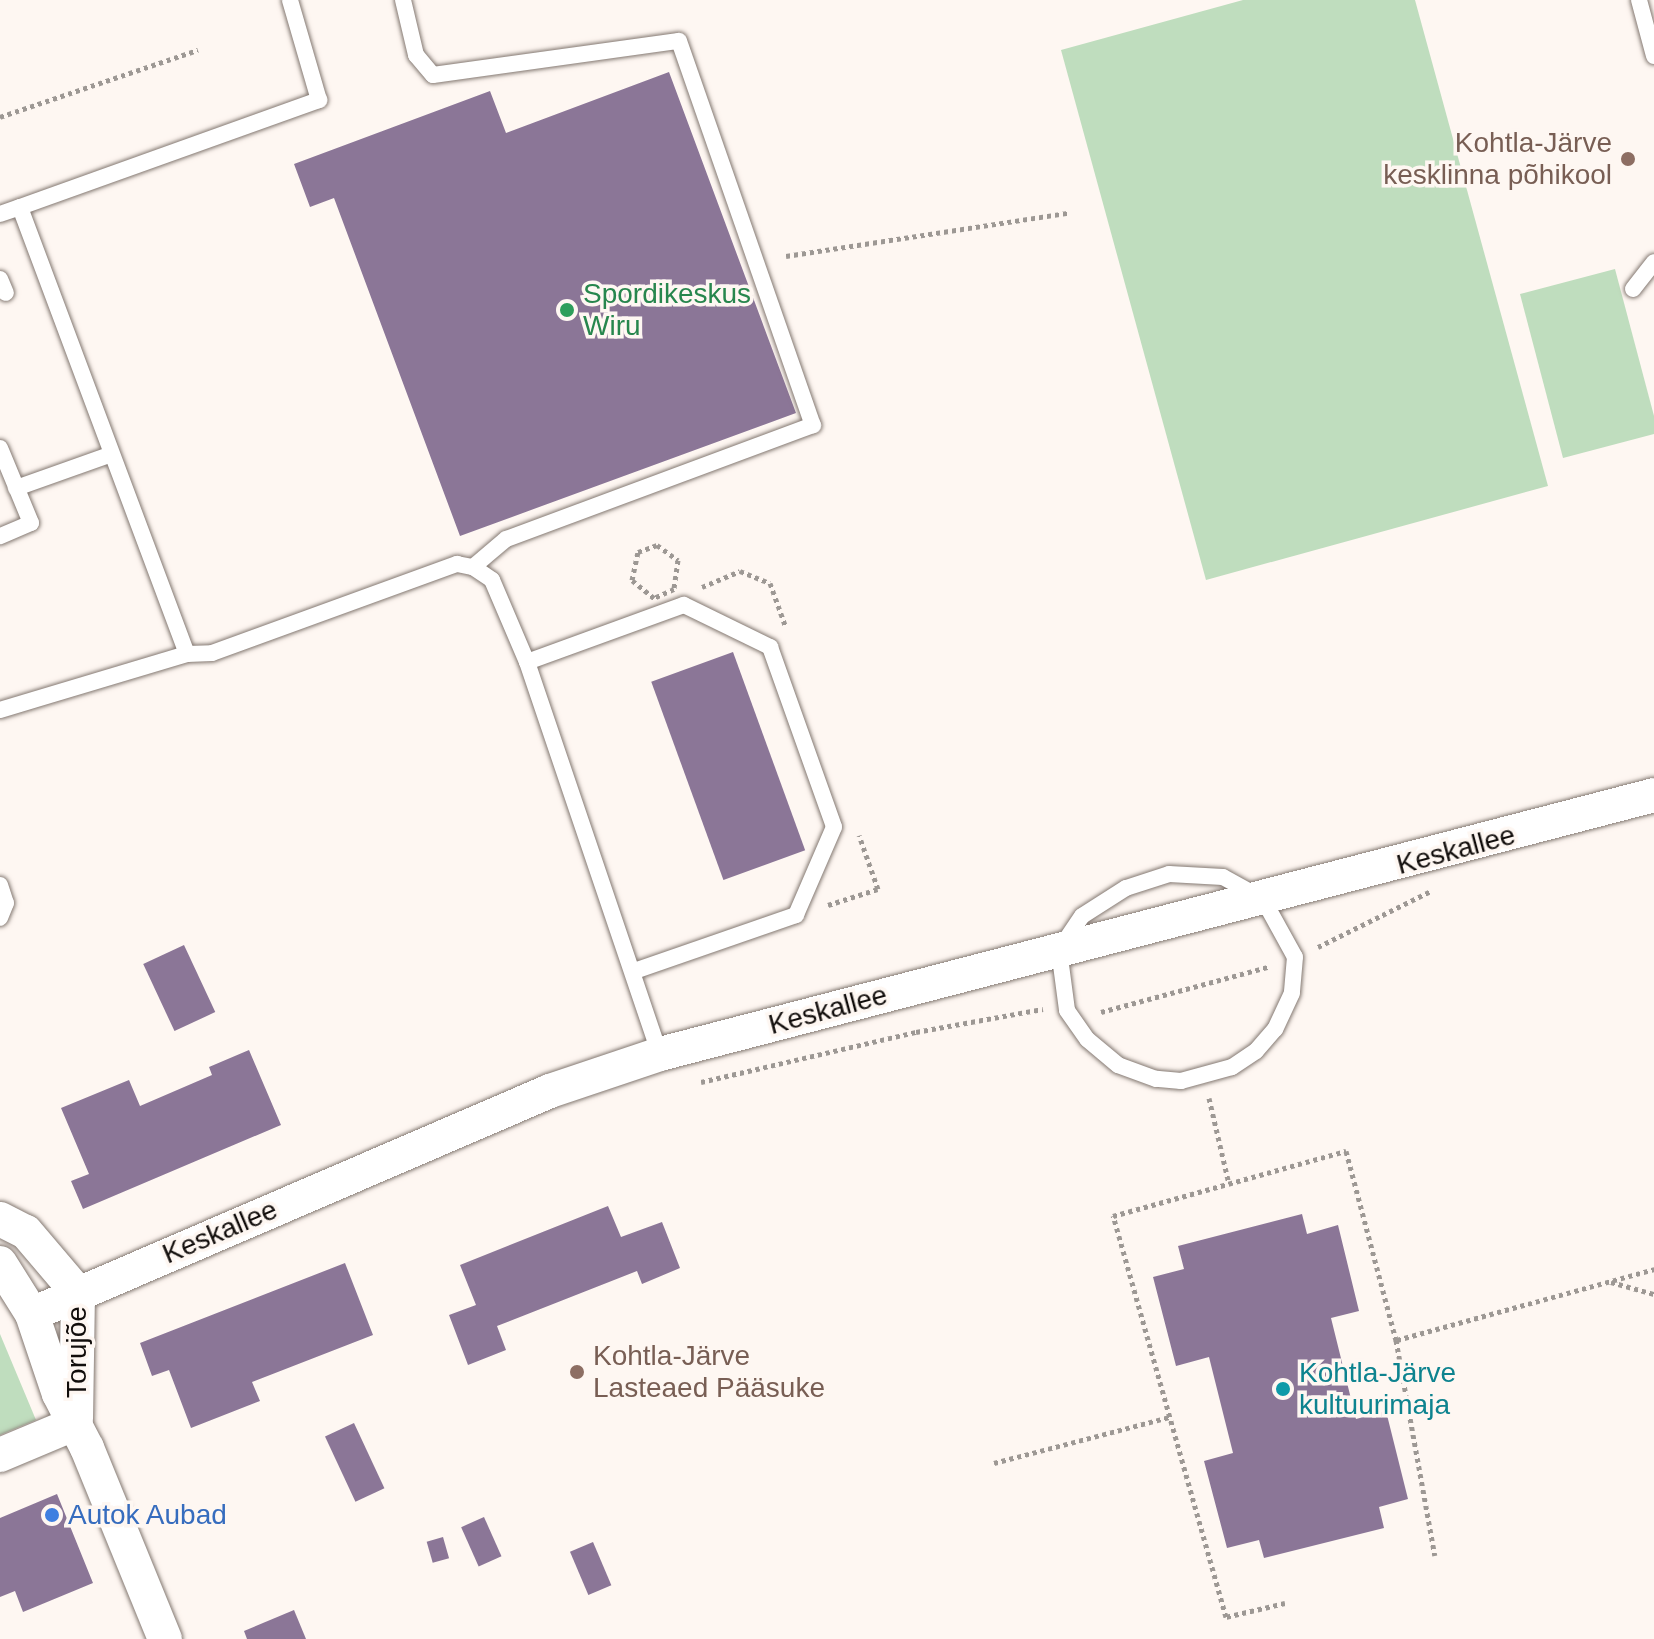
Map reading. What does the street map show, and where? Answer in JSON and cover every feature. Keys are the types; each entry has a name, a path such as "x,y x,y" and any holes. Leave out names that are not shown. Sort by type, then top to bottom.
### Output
{"street":[{"name":"Keskallee","path":"32,1314 550,1091 660,1054 1654,795"},
{"name":"Torujõe","path":"0,1219 26,1232 78,1293 76,1423"},
{"name":"Torujõe","path":"0,1263 32,1314 59,1394 76,1423 165,1639"},
{"path":"0,1455 76,1423"}],"lane":[{"path":"0,214 319,100 290,0"},
{"path":"403,0 416,55 433,75 679,41 813,425 506,539 473,567"},
{"path":"1639,0 1654,56"},
{"path":"20,207 109,455 187,654"},
{"path":"1633,289 1654,262"},
{"path":"0,448 31,523 0,536"},
{"path":"16,488 109,455"},
{"path":"0,710 187,654 212,653 436,569 457,564 473,567 492,580 527,662 660,1054"},
{"path":"527,662 684,605 770,647 834,827 796,915 634,971"},
{"path":"1169,874 1223,877 1263,899 1295,957 1292,993 1275,1029 1256,1051 1205,1078 1156,1079 1118,1065 1087,1039 1067,1010 1059,950 1082,916 1126,888 1169,874"},
{"path":"0,885 6,903 0,918"}],"path":[{"path":"0,117 198,50"},
{"path":"786,256 1068,213"},
{"path":"657,545 678,560 674,589 654,598 632,580 638,552 657,545"},
{"path":"685,1086 916,1032 1045,1008 1106,1012 1295,957 1433,890"},
{"path":"1205,1078 1229,1184"},
{"path":"1285,1603 1226,1617 1113,1216 1346,1151 1396,1340 1435,1556"},
{"path":"1396,1340 1654,1269"},
{"path":"1610,1282 1654,1294"},
{"path":"994,1463 1169,1417"}],"green space":[{"path":"1243,0 1415,0 1548,486 1206,580 1061,50"},
{"path":"1615,269 1654,416 1654,434 1563,458 1520,294"},
{"path":"0,1334 36,1420 0,1435"}],"building":[{"name":"Spordikeskus Wiru","path":"669,72 796,413 460,536 334,198 310,207 294,164 490,91 506,133"},
{"path":"733,652 805,850 723,880 651,682"},
{"path":"184,945 215,1012 174,1031 143,964"},
{"path":"249,1050 281,1125 83,1209 71,1181 89,1174 61,1108 129,1080 140,1106 212,1075 209,1067"},
{"path":"608,1206 621,1237 662,1222 680,1268 642,1284 637,1271 497,1326 506,1350 468,1365 449,1315 476,1305 460,1265"},
{"name":"Kohtla-Järve kultuurimaja","path":"1302,1214 1307,1234 1338,1225 1359,1311 1331,1318 1356,1419 1386,1411 1408,1499 1379,1507 1384,1528 1264,1558 1259,1540 1227,1548 1204,1461 1233,1453 1209,1357 1176,1366 1153,1277 1184,1269 1178,1246"},
{"path":"345,1263 373,1335 252,1382 260,1401 191,1428 169,1370 152,1376 140,1343"},
{"path":"354,1423 384,1488 355,1502 325,1437"},
{"path":"57,1494 93,1583 23,1612 15,1591 0,1597 0,1518"},
{"path":"484,1517 501,1556 479,1566 461,1527"},
{"path":"443,1537 449,1558 433,1563 427,1542"},
{"path":"593,1542 611,1585 588,1595 570,1552"},
{"path":"294,1610 306,1639 247,1639 244,1631"}],"place":[{"name":"Kohtla-Järve kesklinna põhikool","path":"1628,159"},
{"name":"Spordikeskus Wiru","path":"567,310"},
{"name":"Kohtla-Järve Lasteaed Pääsuke","path":"577,1372"},
{"name":"Kohtla-Järve kultuurimaja","path":"1283,1389"},
{"name":"Autok Aubad","path":"52,1515"}]}
